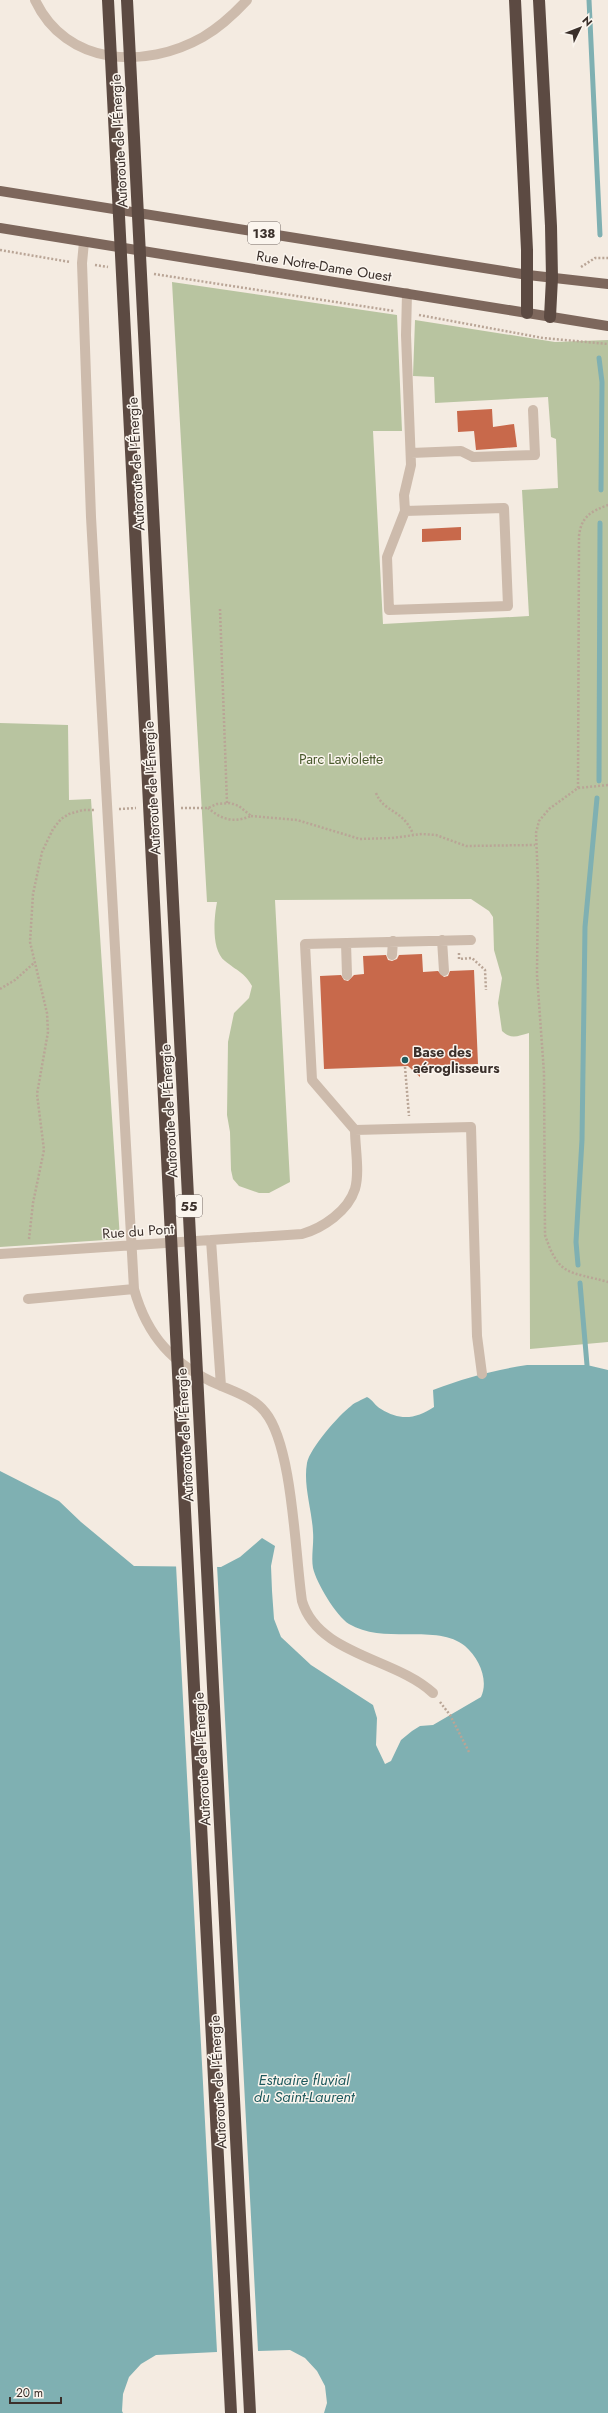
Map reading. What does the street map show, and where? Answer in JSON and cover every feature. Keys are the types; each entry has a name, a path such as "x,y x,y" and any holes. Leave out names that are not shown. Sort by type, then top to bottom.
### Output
{"highway":[{"name":"Autoroute de l'Énergie","path":"108,0 231,2413"},
{"name":"Autoroute de l'Énergie","path":"127,0 250,2413"},
{"path":"515,0 528,275 527,313"},
{"path":"539,0 552,278 550,317"}],"main road":[{"name":"Rue Notre-Dame Ouest","path":"0,191 528,275"},
{"name":"Rue Notre-Dame Ouest","path":"0,228 608,326"},
{"name":"138","path":"528,275 608,284"}],"street":[{"path":"35,0 46,18 69,40 95,54 119,57 154,53 193,42 220,26 248,0"},
{"path":"84,242 82,263 91,509 134,1289 139,1308 149,1327 167,1352 193,1371 255,1402 265,1411 278,1438 287,1481 302,1601 308,1617 319,1628 343,1645 415,1679 433,1693"},
{"path":"405,511 504,508 508,606 389,610 387,557 405,511 404,495 411,464 406,335 407,294"},
{"path":"411,453 461,451 473,457 535,455 532,410"},
{"path":"442,940 444,971"},
{"path":"471,940 305,944 312,1080 355,1130 471,1127 477,1336 482,1374"},
{"path":"392,955 393,941"},
{"path":"346,943 346,975"},
{"name":"Rue du Pont","path":"0,1254 278,1235 313,1230 332,1219 350,1199 356,1182 355,1130"},
{"path":"210,1240 221,1386"},
{"path":"28,1299 134,1289"}],"path":[{"path":"0,250 69,262"},
{"path":"591,262 595,258 608,258"},
{"path":"94,265 109,268"},
{"path":"148,274 396,312"},
{"path":"425,316 552,339 608,344"},
{"path":"578,788 579,536 583,521 588,514 608,506"},
{"path":"220,609 227,803"},
{"path":"608,785 578,788 545,812 538,825 535,845 538,881 537,975 544,1073 545,1235 553,1257 564,1270 608,1282"},
{"path":"376,793 382,802 404,817 413,834"},
{"path":"201,808 208,808 227,803 239,806 251,816"},
{"path":"208,808 216,815 227,820 239,820 251,816 297,820 360,838 392,838 413,834 429,834 466,846 535,845"},
{"path":"28,1245 33,1203 44,1158 44,1142 38,1094 48,1032 47,1013 30,942 30,921 39,861 45,844 53,829 64,817 83,810 97,810"},
{"path":"459,959 472,958 485,970 486,990"},
{"path":"0,989 15,980 34,963"},
{"path":"405,1066 410,1128"},
{"path":"450,1715 469,1752"}],"green space":[{"name":"Parc Laviolette","path":"172,282 397,315 402,431 373,431 383,624 529,616 522,490 558,488 556,439 551,437 548,397 435,403 434,377 413,376 415,320 555,342 608,340 608,1342 530,1349 529,1033 518,1036 508,1036 502,1031 498,1003 502,978 494,950 493,917 489,911 471,899 275,900 290,1182 269,1193 259,1193 239,1186 233,1179 231,1170 230,1132 227,1115 228,1042 234,1013 249,998 252,986 243,975 225,961 217,949 215,916 217,902 207,902"},
{"path":"0,723 68,725 69,800 91,799 120,1239 0,1247"}],"water":[{"name":"Estuaire fluvial du Saint-Laurent","path":"527,1365 587,1365 608,1370 608,2413 0,2413 0,1471 59,1501 81,1522 134,1566 221,1567 240,1557 262,1538 275,1546 271,1566 272,1591 274,1619 281,1637 311,1665 373,1705 377,1718 376,1745 385,1764 391,1761 401,1740 412,1731 420,1726 433,1725 481,1697 484,1684 483,1677 475,1657 465,1646 453,1639 425,1634 378,1633 363,1630 349,1624 338,1614 322,1590 313,1568 313,1532 306,1480 307,1463 309,1457 319,1441 339,1417 357,1402 367,1397 379,1408 388,1413 401,1417 414,1416 434,1407 433,1390 479,1375"}],"pier":[{"path":"176,1565 217,1565 258,2351 290,2350 305,2358 317,2371 325,2386 327,2403 324,2413 123,2413 122,2411 123,2394 129,2377 141,2364 156,2355 217,2352"}],"building":[{"path":"492,409 493,427 514,424 517,447 476,450 474,431 458,432 457,411"},
{"path":"461,527 461,540 422,542 422,529"},
{"path":"422,954 423,972 438,971 444,977 448,976 450,971 474,970 478,1064 420,1066 420,1077 408,1066 324,1069 320,976 341,975 344,980 348,981 354,975 364,974 363,956 386,955 388,960 392,961 397,959 399,955"}],"waterway":[{"path":"589,0 600,235"},
{"path":"599,358 602,382 601,490"},
{"path":"599,781 600,523"},
{"path":"578,1265 576,1242 582,1140 585,927 597,798"},
{"path":"580,1283 587,1365"}],"place":[{"name":"Base des aéroglisseurs","path":"405,1060"}]}
